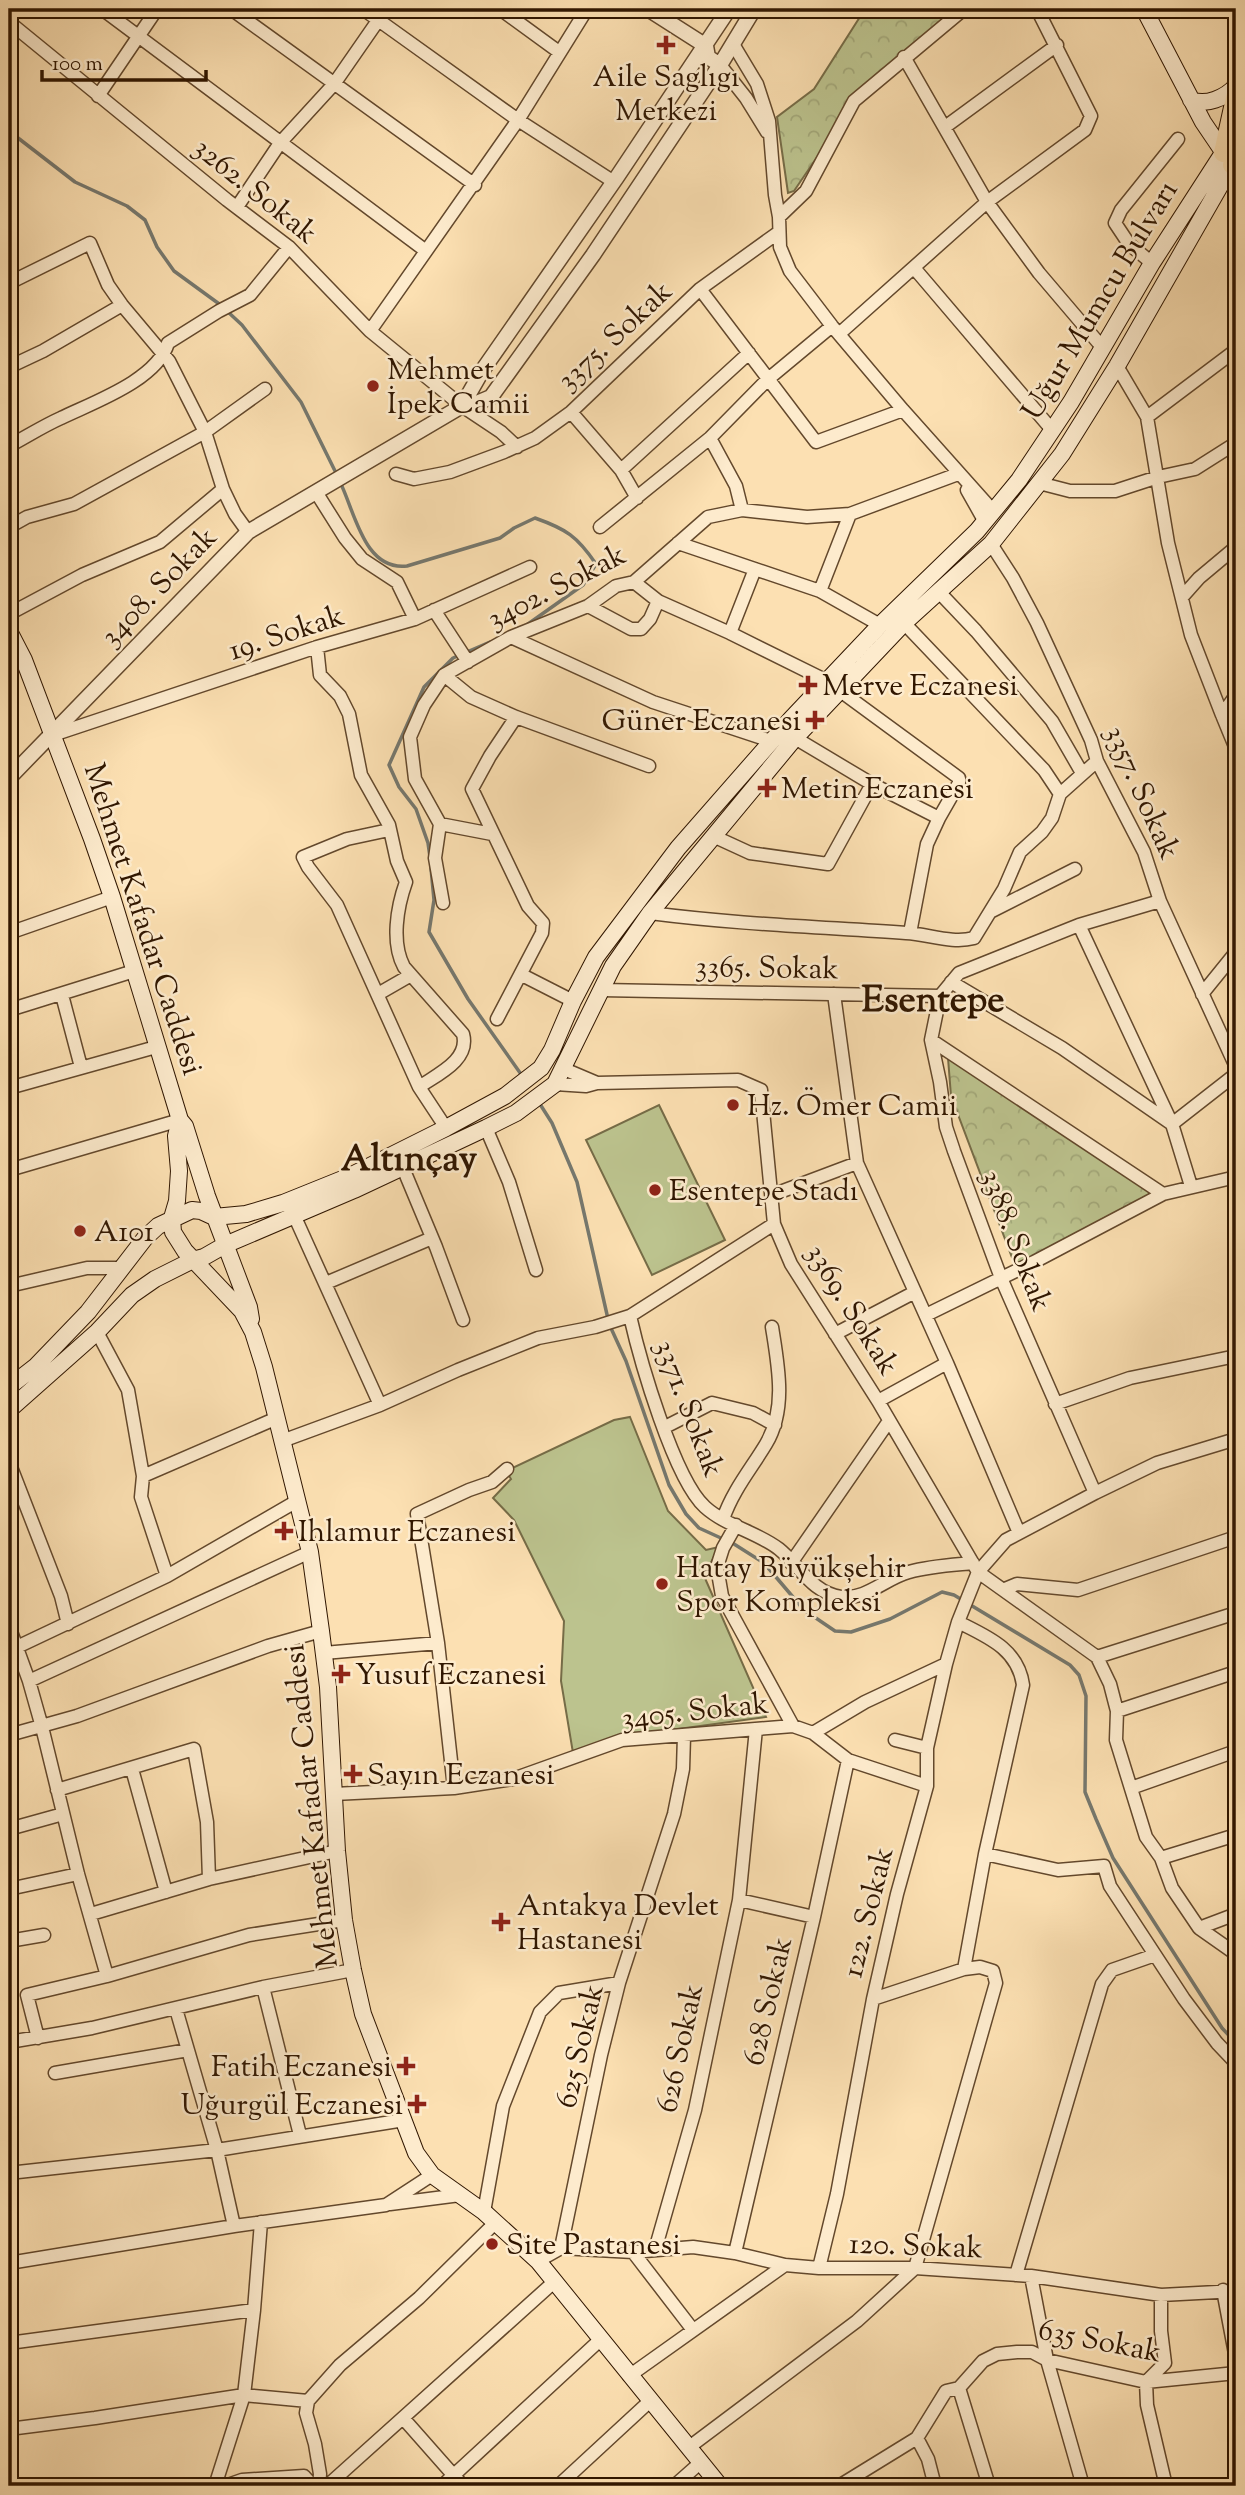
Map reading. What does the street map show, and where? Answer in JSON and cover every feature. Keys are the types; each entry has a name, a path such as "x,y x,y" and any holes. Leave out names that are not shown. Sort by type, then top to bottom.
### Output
{"main road":[{"path":"1144,9 1191,100 1232,160"},
{"path":"1191,100 1198,103 1207,102 1236,86"},
{"name":"Uğur Mumcu Bulvarı","path":"834,686 991,544 1084,421 1232,160 1236,94"},
{"name":"Uğur Mumcu Bulvarı","path":"834,686 880,625 985,522 1053,431 1152,263 1232,160"},
{"path":"1102,348 1117,366"},
{"path":"991,544 978,538 985,522 1001,515 1007,524"},
{"name":"Mehmet Kafadar Caddesi","path":"9,631 24,660 112,897 180,1121 188,1133 214,1217 249,1307 253,1332 310,1552 324,1653 344,1920 353,1970 363,2014 416,2153 432,2175 490,2217 538,2261 719,2486"},
{"path":"9,1410 97,1332 132,1295 155,1279 486,1128 516,1113 552,1087 565,1069 601,990 625,946 795,738 834,686"},
{"path":"9,1387 36,1366 88,1312 145,1238 172,1218 192,1210 214,1217 246,1214 283,1203 350,1176 446,1128 505,1096 537,1071 547,1061 596,957 623,919 678,848 771,741 834,686"},
{"name":"Mehmet Kafadar Caddesi","path":"180,1121 176,1136 179,1171 172,1218 173,1232 185,1251 237,1305 253,1332"}],"street":[{"path":"102,9 426,251"},
{"path":"98,96 157,9"},
{"path":"231,9 475,185"},
{"path":"363,9 518,120 613,183 629,179 638,188"},
{"path":"237,207 280,143 334,84 386,9"},
{"path":"500,9 559,52"},
{"path":"370,331 475,185 587,9"},
{"path":"648,9 706,46 708,57 720,65 759,116 769,135"},
{"path":"462,407 482,371 613,183 729,9"},
{"path":"613,183 613,200 619,204 628,203 754,9"},
{"path":"779,216 806,191 854,101 964,9"},
{"path":"600,527 710,438 768,380 915,269 987,202 1085,130 1091,116 1037,9"},
{"name":"3262. Sokak","path":"9,22 289,247 370,331 462,407 501,432 517,447"},
{"path":"716,30 731,38 764,102 769,121 780,247 790,271 836,330 958,474 985,522"},
{"path":"945,127 1057,45"},
{"path":"904,57 987,202 1039,273 1102,348"},
{"path":"1152,263 1129,244 1115,223 1121,210 1178,139"},
{"name":"3408. Sokak","path":"9,778 248,532 462,407 485,401 497,390 628,203"},
{"name":"3375. Sokak","path":"396,474 414,480 450,472 535,438 570,412 700,289 779,232"},
{"path":"9,283 90,243 108,285 164,356 205,432 223,489 235,514 248,532"},
{"path":"9,446 62,417 83,410 140,377 164,356 169,343 250,295 289,247"},
{"path":"915,269 1053,431"},
{"path":"700,289 816,442 903,410"},
{"path":"9,367 43,351 122,305"},
{"path":"1147,417 1236,350"},
{"path":"621,470 749,353"},
{"path":"1117,366 1147,417 1168,543 1191,635 1236,749"},
{"path":"9,527 27,517 74,504 205,432 265,389"},
{"path":"570,412 621,470 637,498"},
{"path":"710,438 736,486 742,510"},
{"path":"1039,483 1070,491 1115,491 1195,469 1236,443"},
{"name":"3402. Sokak","path":"440,824 415,779 410,737 424,705 444,675 466,659 587,606 616,586 634,582 708,517 742,510 807,517 850,514 958,474"},
{"path":"9,614 82,575 160,542 223,489"},
{"path":"316,492 345,538 362,559 397,583 415,618"},
{"path":"820,591 850,514"},
{"path":"678,543 820,591 880,625"},
{"name":"3357. Sokak","path":"991,544 1037,623 1091,740 1097,761 1144,852 1160,901 1236,1067"},
{"path":"1183,596 1236,547"},
{"name":"19. Sokak","path":"52,735 317,647 415,618 530,567"},
{"path":"730,633 755,569"},
{"path":"634,582 658,601 730,633 834,686 959,778 959,783 928,844 910,933"},
{"path":"938,591 976,631 1052,721 1082,773"},
{"path":"587,606 631,629 641,629 646,625 658,601"},
{"path":"434,610 466,659"},
{"path":"904,623 1044,770 1060,794"},
{"path":"511,637 653,702 771,741"},
{"path":"317,647 320,675 341,696 349,714 361,775 389,830 406,882 400,899 398,956 411,975 463,1034 466,1042 457,1060 419,1087"},
{"path":"444,675 471,697 516,717 649,766"},
{"path":"1222,715 1236,695"},
{"path":"497,1019 522,975 542,933 543,923 528,906 472,789 516,717"},
{"path":"795,738 872,784 939,818"},
{"path":"650,914 724,923 910,933 964,941 974,938 992,912 1020,852 1042,832 1052,818 1060,794 1097,761"},
{"path":"713,836 750,853 828,864 872,784"},
{"path":"443,903 435,858 440,824 492,834"},
{"path":"389,830 340,842 303,857 337,905 419,1087 446,1128"},
{"path":"992,912 1075,869"},
{"path":"9,933 112,897"},
{"path":"940,996 959,973 1079,925 1160,901"},
{"path":"1079,925 1172,1124 1191,1186"},
{"path":"1202,994 1236,952"},
{"path":"9,1010 134,971"},
{"path":"378,995 411,975"},
{"path":"522,975 573,1001"},
{"path":"951,982 1062,1048 1172,1124"},
{"name":"3365. Sokak","path":"601,990 940,996"},
{"path":"834,994 857,1163 926,1315 1019,1533"},
{"path":"62,995 81,1067"},
{"name":"3388. Sokak","path":"940,996 931,1040 946,1127 1001,1278 1095,1493"},
{"path":"931,1040 1163,1194"},
{"path":"9,1088 156,1047"},
{"name":"3369. Sokak","path":"565,1069 597,1083"},
{"path":"1172,1124 1236,1074"},
{"name":"3369. Sokak","path":"552,1087 597,1083 738,1080 761,1090 774,1224 791,1264 878,1401 975,1567"},
{"path":"9,1171 180,1121"},
{"path":"486,1128 509,1182 536,1270"},
{"path":"772,1195 857,1163"},
{"path":"402,1168 463,1320"},
{"path":"926,1315 1163,1194 1236,1177"},
{"path":"294,1215 380,1405"},
{"path":"282,1441 380,1405 538,1338 595,1327 630,1316 774,1224"},
{"path":"326,1283 432,1238"},
{"path":"9,1286 87,1268 122,1268"},
{"path":"835,1334 915,1292"},
{"name":"3371. Sokak","path":"630,1316 638,1350 678,1464 697,1499 708,1510 774,1546 802,1575 822,1590 838,1597 851,1598 866,1593 891,1578 910,1572 975,1567"},
{"path":"723,1519 734,1492 767,1443 775,1425 779,1389 772,1327"},
{"path":"97,1332 128,1390 143,1476 141,1497 167,1576"},
{"path":"1055,1404 1130,1378 1236,1356"},
{"path":"878,1401 947,1363"},
{"path":"665,1427 712,1403 753,1413 775,1425"},
{"path":"143,1476 277,1418"},
{"path":"792,1563 889,1421"},
{"name":"122. Sokak","path":"818,2268 837,2194 873,1999 897,1894 927,1786 928,1748 946,1664 975,1567 1006,1540 1095,1493 1157,1463 1236,1440"},
{"path":"9,1462 61,1596 68,1624"},
{"path":"454,1788 438,1643 417,1514 492,1482 507,1469"},
{"path":"17,1647 167,1576 297,1501"},
{"path":"736,1525 723,1548 717,1567 722,1596 793,1726"},
{"path":"1005,1589 1017,1584 1078,1590 1236,1537"},
{"path":"29,1681 310,1552"},
{"path":"975,1567 1097,1657 1111,1684 1117,1711 1116,1740 1146,1837 1161,1858 1172,1888 1199,1927 1236,1954"},
{"path":"1097,1657 1236,1613"},
{"path":"958,1622 990,1639 1010,1654 1021,1670 1023,1685 985,1854 964,1969"},
{"path":"9,1626 42,1727 78,1874 107,1976"},
{"path":"9,1735 42,1727 268,1646 321,1630"},
{"path":"324,1653 438,1643"},
{"path":"813,1733 865,1702 946,1664"},
{"path":"1117,1711 1236,1672"},
{"name":"3405. Sokak","path":"334,1794 454,1788 513,1779 622,1740 793,1726 813,1733 848,1760 927,1786"},
{"name":"626 Sokak","path":"655,2250 695,2110 739,1900 757,1729"},
{"name":"625 Sokak","path":"561,2248 601,2055 619,1983 674,1814 683,1769 684,1736"},
{"path":"895,1740 928,1748"},
{"path":"57,1790 194,1749 206,1822 209,1880"},
{"path":"1131,1788 1236,1751"},
{"name":"628 Sokak","path":"735,2253 848,1760"},
{"path":"132,1769 166,1892"},
{"path":"9,1829 63,1814"},
{"path":"1161,1858 1236,1835"},
{"path":"91,1914 209,1880 337,1851"},
{"path":"985,1854 1058,1870 1104,1866 1110,1886 1184,2000 1236,2063"},
{"path":"9,1889 78,1874"},
{"path":"739,1900 814,1917"},
{"path":"1199,1927 1236,1914"},
{"path":"38,2038 27,1995 107,1976 249,1935 344,1920"},
{"path":"9,1941 44,1935"},
{"path":"1016,2275 1102,1984 1112,1970 1155,1955"},
{"path":"688,2448 857,2321 915,2268 996,1983 993,1971 979,1967 964,1969 873,1999"},
{"path":"9,2042 353,1970"},
{"path":"319,2486 320,2474 315,2444 306,2413 308,2401 340,2365 419,2298 490,2217 503,2106 540,2012 559,1993 619,1983"},
{"path":"263,1987 300,2135"},
{"path":"176,2009 217,2150 234,2225"},
{"path":"55,2073 188,2050"},
{"path":"9,2173 217,2150 404,2120"},
{"path":"386,2205 432,2175"},
{"path":"9,2263 234,2225 460,2195"},
{"path":"215,2486 244,2395 261,2222"},
{"name":"120. Sokak","path":"561,2248 634,2252 693,2247 735,2253 785,2265 818,2268 915,2268 1031,2276 1161,2295 1230,2291"},
{"path":"538,2261 561,2248"},
{"path":"634,2252 693,2330"},
{"path":"629,2375 785,2265"},
{"path":"1031,2276 1047,2360 1083,2486"},
{"path":"327,2486 554,2282"},
{"path":"1230,2291 1236,2359"},
{"path":"1161,2295 1161,2331 1165,2363 1146,2382 1147,2405 1166,2486"},
{"path":"9,2343 254,2310"},
{"path":"442,2486 458,2481 600,2340"},
{"name":"635 Sokak","path":"839,2486 917,2438 946,2391 959,2388 983,2361 997,2354 1032,2352 1047,2360 1146,2382 1236,2373"},
{"path":"959,2388 989,2486"},
{"path":"9,2429 244,2395 308,2401"},
{"path":"558,2486 650,2401"},
{"path":"403,2418 458,2481"},
{"path":"917,2438 928,2459 935,2486"},
{"path":"674,2486 700,2463"},
{"path":"225,2486 242,2480 304,2476 313,2486"}],"green space":[{"path":"865,9 959,9 852,106 794,191 788,193 777,117 814,89"},
{"path":"948,1058 1153,1193 1016,1268 951,1096"},
{"name":"Esentepe Stadı","path":"659,1105 725,1240 652,1275 586,1140"},
{"path":"630,1417 668,1511 706,1550 719,1547 704,1576 766,1717 620,1737 573,1753 561,1681 564,1621 514,1520 493,1498 511,1479 506,1471 614,1420"}],"waterway":[{"path":"9,131 75,182 127,206 145,220 157,247 174,271 222,306"},
{"path":"227,311 242,325 301,402 337,475"},
{"path":"340,482 356,523 371,550 392,565 407,566 500,538 535,518 570,535 596,564 583,585 528,624"},
{"path":"430,857 416,809 399,787 389,765 424,687 453,658 490,642"},
{"path":"431,868 434,900 429,932 468,999 523,1077"},
{"path":"538,1101 552,1123 577,1182 608,1319"},
{"path":"610,1326 626,1361 669,1485 686,1514 699,1528 734,1544 764,1563 804,1610 835,1631 851,1632 890,1619 942,1592 954,1595 1070,1665 1079,1675 1086,1696 1085,1792 1096,1819 1113,1858 1222,2028 1236,2043"}],"place":[{"name":"Aile Saglıgı Merkezi","path":"666,45"},
{"name":"Mehmet İpek Camii","path":"373,386"},
{"name":"Merve Eczanesi","path":"808,685"},
{"name":"Güner Eczanesi","path":"815,720"},
{"name":"Metin Eczanesi","path":"767,788"},
{"name":"Hz. Ömer Camii","path":"733,1105"},
{"name":"Esentepe Stadı","path":"655,1190"},
{"name":"A101","path":"80,1231"},
{"name":"Ihlamur Eczanesi","path":"284,1531"},
{"name":"Hatay Büyükşehir Spor Kompleksi","path":"662,1584"},
{"name":"Yusuf Eczanesi","path":"341,1674"},
{"name":"Sayın Eczanesi","path":"353,1774"},
{"name":"Antakya Devlet Hastanesi","path":"501,1922"},
{"name":"Fatih Eczanesi","path":"406,2066"},
{"name":"Uğurgül Eczanesi","path":"417,2104"},
{"name":"Site Pastanesi","path":"492,2244"}],"district":[{"name":"Esentepe","path":"933,998"},
{"name":"Altınçay","path":"409,1157"}]}
